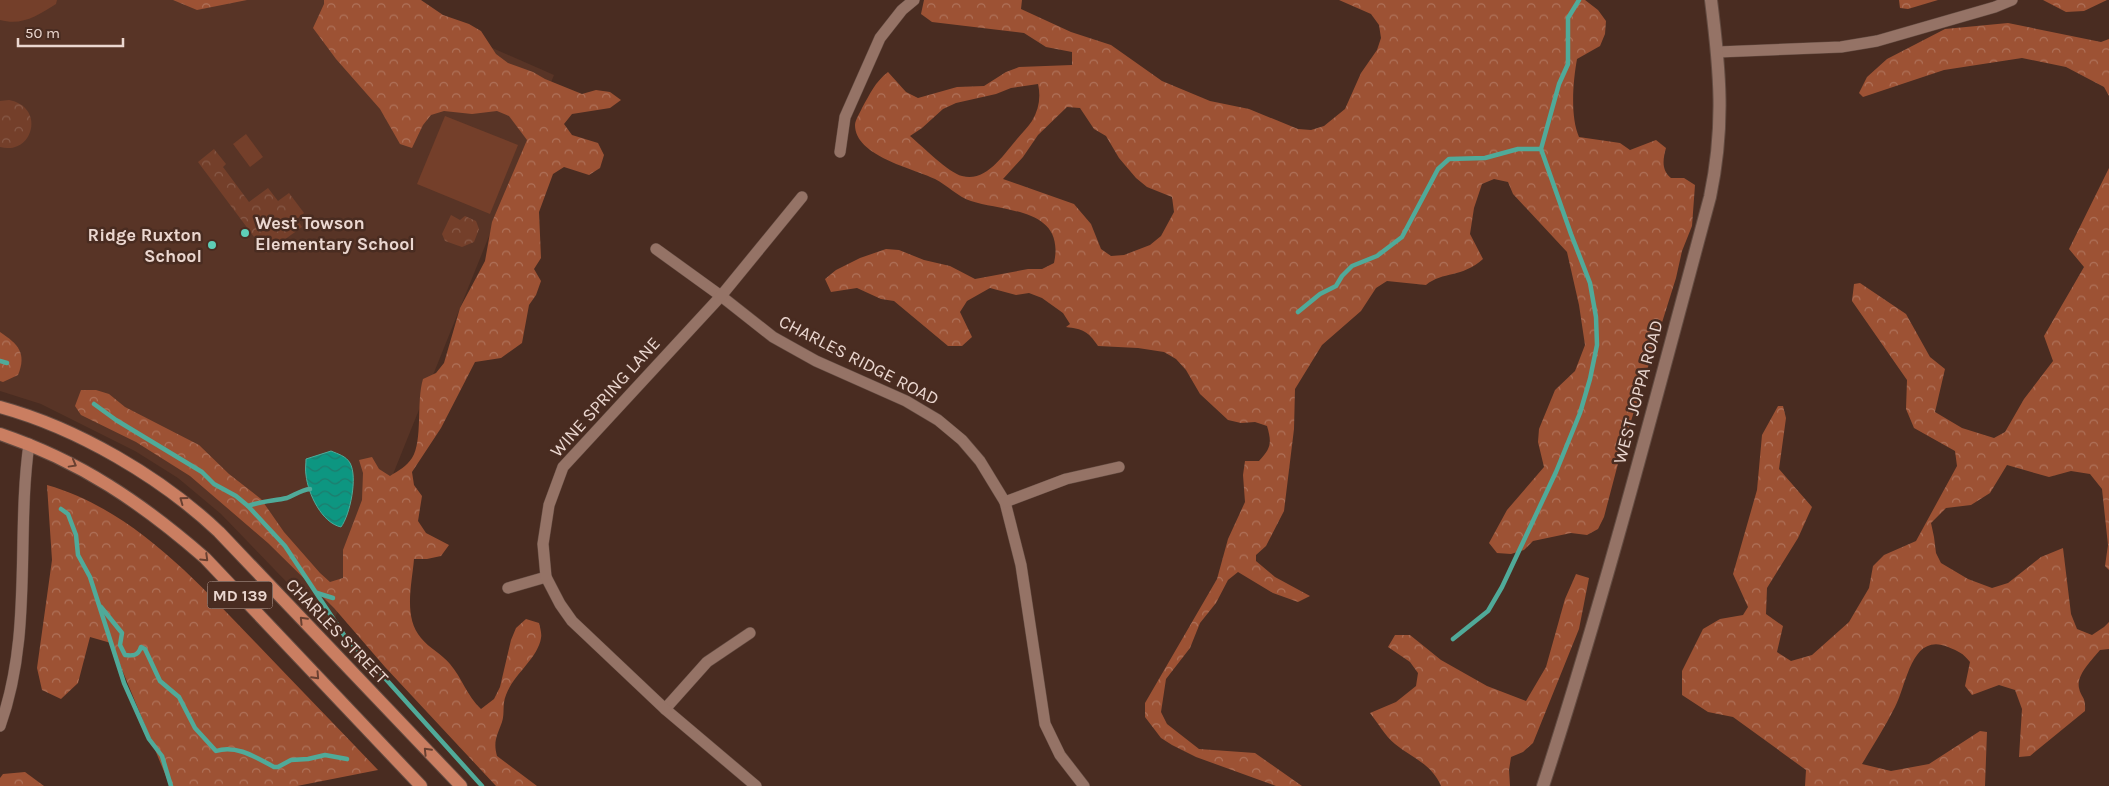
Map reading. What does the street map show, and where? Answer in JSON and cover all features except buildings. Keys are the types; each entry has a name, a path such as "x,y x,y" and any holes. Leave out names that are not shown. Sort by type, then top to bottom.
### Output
{"main road":[{"name":"CHARLES STREET","path":"0,406 27,414 63,429 140,472 190,506 219,532 461,786"},
{"name":"MD 139","path":"0,434 62,458 124,494 172,528 198,552 422,786"}],"street":[{"path":"840,152 845,117 880,38 902,10 914,0"},
{"name":"WEST JOPPA ROAD","path":"1543,786 1568,710 1710,197 1718,161 1720,133 1718,52 1711,0"},
{"path":"1718,52 1841,47 1877,42 1995,7 2012,0"},
{"name":"WINE SPRING LANE","path":"756,786 665,709 572,621 546,578 542,544 544,525 562,467 721,296 802,196"},
{"name":"CHARLES RIDGE ROAD","path":"656,249 721,296 773,337 816,361 906,401 938,420 962,440 980,462 1005,502 1021,565 1045,724 1060,755 1084,786"},
{"path":"0,726 10,691 20,623 23,586 24,477 28,444"},
{"path":"1005,502 1066,479 1119,467"},
{"path":"508,588 546,578"},
{"path":"665,709 707,662 750,633"}],"shaded area":[{"name":"West Towson Elementary School","path":"0,0 383,0 554,75 331,628 221,514 178,478 135,451 41,404 0,391"}],"green space":[{"path":"0,0 57,0 56,4 36,16 22,21 8,22 0,20"},
{"path":"173,0 247,0 197,10"},
{"path":"324,0 421,0 443,15 469,24 481,31 496,54 508,63 582,94 596,90 610,92 621,100 610,108 572,114 564,124 572,135 598,143 604,155 600,168 589,175 564,167 553,174 539,212 541,258 534,269 541,281 536,295 529,305 522,343 501,358 475,362 441,428 412,472 414,485 422,496 418,521 426,533 449,545 441,556 414,559 410,600 412,620 415,630 421,638 450,664 481,709 494,699 500,687 511,640 516,628 526,619 539,623 541,638 539,645 509,688 504,702 503,719 495,746 497,756 537,786 496,786 385,667 334,608 268,543 190,476 136,442 81,415 75,406 81,390 96,390 109,394 125,407 199,445 229,474 261,499 284,532 320,573 330,582 343,578 343,550 362,500 363,473 359,460 372,457 379,469 390,476 405,466 412,458 417,441 423,379 436,373 444,363 460,308 485,261 492,222 527,140 509,116 497,111 472,114 444,111 431,115 423,125 412,148 400,144 380,109 336,59 313,28"},
{"path":"924,0 1022,0 1021,9 1071,32 1111,45 1162,81 1210,101 1249,109 1298,129 1311,130 1324,126 1345,109 1361,73 1377,50 1381,38 1379,25 1371,14 1339,0 1585,0 1598,10 1606,21 1605,34 1600,46 1577,59 1573,109 1579,137 1620,143 1630,150 1656,140 1666,148 1664,168 1668,175 1671,178 1684,178 1695,185 1692,226 1682,251 1676,278 1620,456 1604,517 1598,529 1587,535 1571,533 1533,541 1524,550 1511,554 1497,553 1489,543 1507,510 1544,467 1538,442 1539,429 1555,390 1575,371 1585,345 1579,305 1567,252 1513,194 1508,182 1494,179 1482,184 1474,208 1470,234 1483,259 1468,269 1439,278 1426,285 1387,281 1376,288 1361,311 1322,345 1295,389 1294,429 1284,511 1266,546 1256,555 1256,561 1275,577 1310,596 1298,602 1273,593 1238,572 1228,580 1216,603 1200,623 1190,648 1166,679 1161,712 1167,724 1199,749 1255,753 1302,786 1276,786 1196,757 1161,738 1145,717 1145,703 1217,579 1228,539 1245,502 1243,475 1245,461 1259,461 1268,449 1270,437 1267,426 1255,422 1241,423 1228,420 1200,394 1186,370 1176,359 1164,352 1138,348 1098,346 1085,332 1066,327 1070,324 1063,313 1042,298 1029,293 1016,295 990,288 967,301 960,312 972,337 962,346 948,346 894,301 881,299 857,288 831,292 825,279 836,270 860,258 886,249 899,250 924,260 950,266 975,279 1028,269 1042,269 1054,263 1055,245 1051,232 1042,222 1015,211 971,201 935,179 886,160 864,145 857,136 855,125 873,88 888,72 906,92 918,98 957,87 984,86 1006,72 1019,67 1072,65 1072,52 1046,47 1024,33 932,22 921,14","holes":["1038,84 1039,103 1032,121 994,166 979,175 971,177 957,174 943,165 910,136 943,109 956,103 996,94 1011,88","1067,107 1080,108 1094,129 1106,136 1119,158 1136,178 1147,187 1172,197 1174,212 1161,236 1150,245 1124,255 1111,256 1101,249 1091,224 1074,204 1003,179 1023,157 1038,135"]},
{"path":"1899,0 1938,0 1908,9 1900,8"},
{"path":"2043,0 2107,0 2084,11 2066,12"},
{"path":"2008,23 2101,42 2109,39 2109,96 2104,87 2066,67 2022,58 1944,70 1863,97 1859,93 1867,77 1887,59 1945,29"},
{"path":"9,100 21,104 28,112 31,120 31,130 27,138 21,144 11,148 0,147 0,101"},
{"path":"445,116 518,145 490,214 417,184"},
{"path":"246,134 263,157 250,167 233,144"},
{"path":"214,149 226,164 223,167 249,202 268,188 278,201 289,193 304,213 297,219 302,227 266,253 198,162"},
{"path":"2109,168 2109,570 2105,566 2108,545 2102,489 2090,474 2071,471 2049,477 2007,465 1990,493 1971,505 1946,508 1931,523 1936,553 1941,563 1968,579 1992,588 2008,583 2041,557 2063,548 2071,614 2077,629 2092,635 2109,622 2109,649 2100,650 2085,668 2080,678 2079,688 2084,700 2085,711 2030,756 2019,757 2022,709 2015,690 1999,685 1972,695 1965,686 1970,662 1960,653 1936,644 1926,647 1912,663 1895,707 1862,764 1891,771 1929,764 1980,731 1987,732 1985,786 1805,786 1806,770 1733,717 1708,712 1682,695 1682,671 1703,629 1720,619 1743,615 1748,607 1733,574 1757,490 1762,435 1778,406 1783,406 1786,418 1779,469 1812,507 1798,538 1767,588 1766,614 1783,626 1777,652 1791,661 1812,655 1849,622 1869,588 1873,566 1884,555 1916,541 1957,466 1955,451 1914,428 1906,409 1907,380 1852,301 1854,284 1860,283 1906,314 1930,357 1945,369 1935,412 1962,428 1994,438 2005,432 2024,399 2053,361 2044,336 2084,267 2069,249"},
{"path":"451,215 460,220 465,216 476,221 479,229 474,242 462,247 445,241 442,234"},
{"path":"0,332 16,345 22,361 18,375 3,382 0,381"},
{"path":"47,485 78,496 108,512 162,550 211,596 378,770 297,786 170,786 111,643 90,637 78,683 61,699 42,690 37,668 52,560"},
{"path":"1576,574 1589,578 1579,629 1533,743 1523,752 1511,757 1509,770 1510,786 1441,786 1437,778 1427,767 1391,741 1370,713 1396,702 1416,686 1418,673 1410,662 1388,647 1395,635 1410,635 1441,660 1487,686 1526,701 1546,667 1565,599"},
{"path":"25,772 44,786 0,786 0,778 3,774"}],"water":[{"path":"331,451 346,459 352,469 352,496 341,527 328,520 322,514 313,499 307,483 306,459"}],"waterway":[{"path":"1453,639 1488,611 1502,587 1556,472 1580,413 1597,345 1596,317 1590,283 1541,149 1559,84 1568,64 1568,18 1579,0"},
{"path":"1298,312 1320,294 1336,286 1342,276 1352,266 1377,256 1402,237 1438,169 1449,159 1485,158 1518,149 1541,149"},
{"path":"0,361 7,363"},
{"path":"94,404 116,420 202,472 214,484 236,496 248,506 285,546 348,641 374,666 482,786"},
{"path":"248,506 287,498 310,489"},
{"path":"61,509 68,514 76,535 78,555 90,577 124,683 149,739 162,756 171,786"},
{"path":"317,593 333,598"},
{"path":"101,607 122,633 120,645 125,655 135,655 141,647 145,649 160,681 179,697 195,728 216,751 224,749 239,751 274,767 278,767 291,760 325,755 347,759"}],"place":[{"name":"West Towson Elementary School","path":"245,233"},
{"name":"Ridge Ruxton School","path":"212,245"}]}
